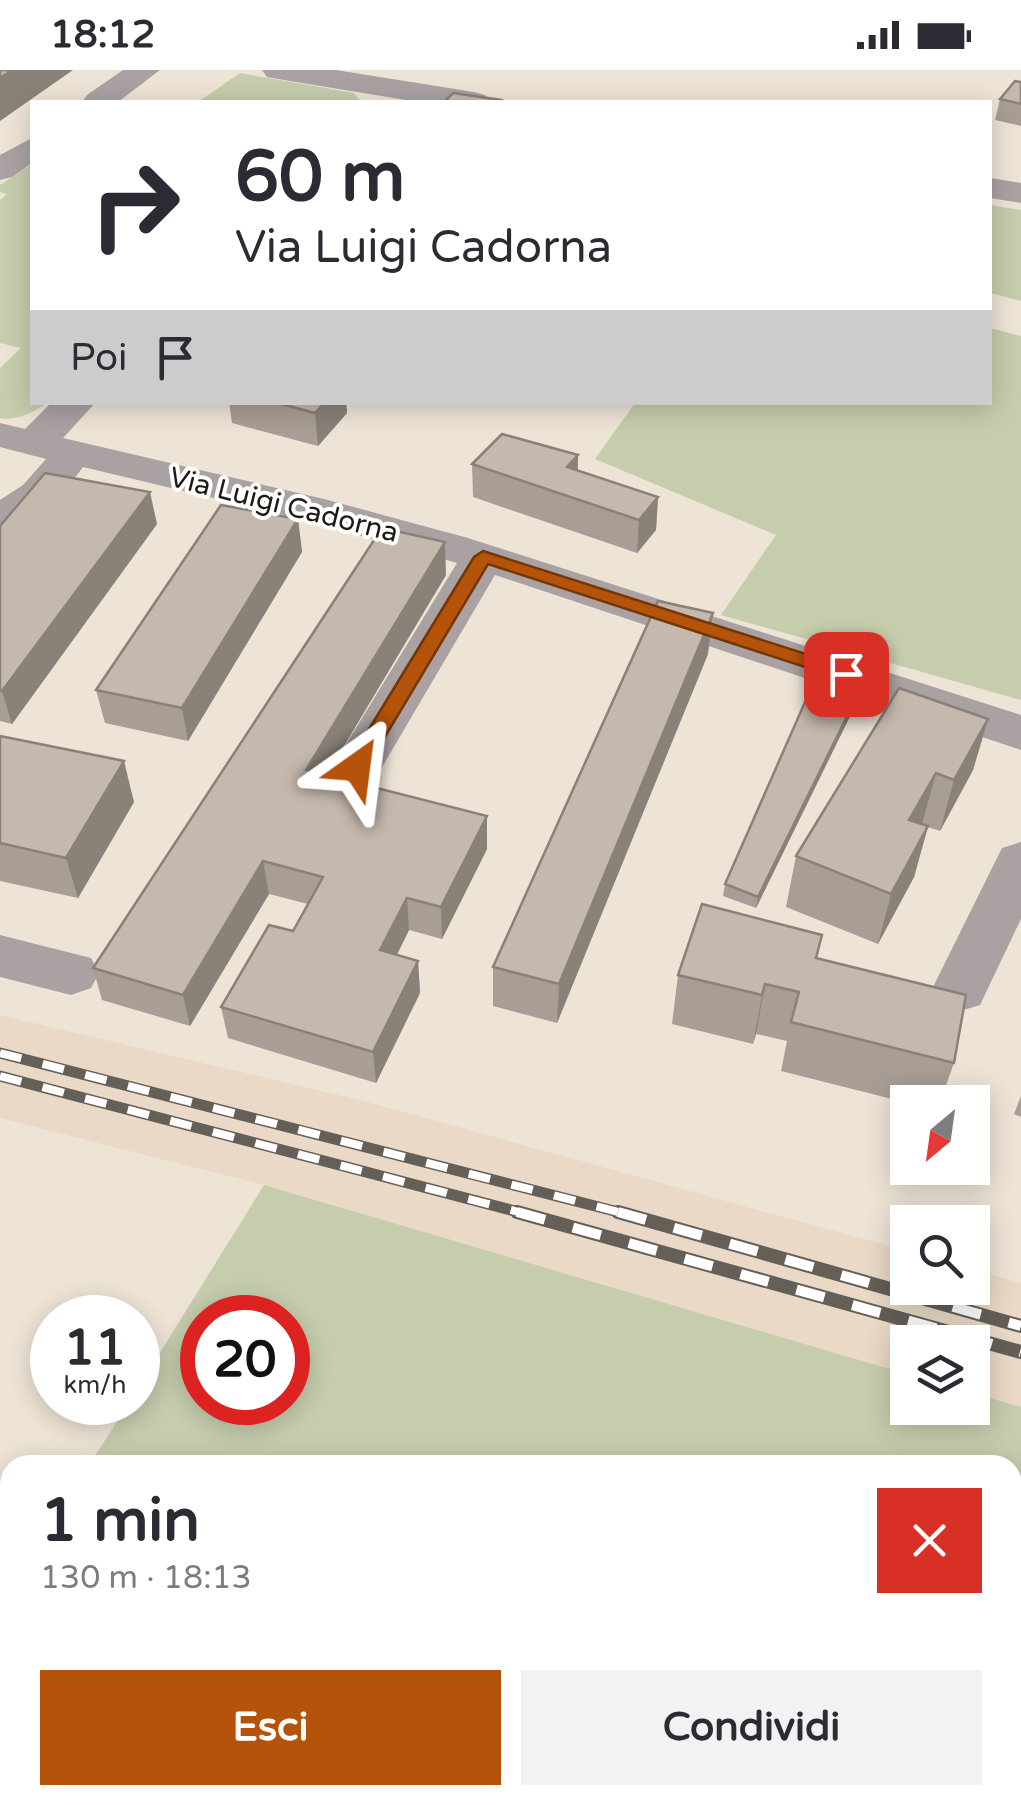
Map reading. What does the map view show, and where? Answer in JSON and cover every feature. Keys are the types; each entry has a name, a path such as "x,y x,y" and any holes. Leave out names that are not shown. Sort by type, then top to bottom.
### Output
{"street":[{"path":"278,70 391,96 446,100"},
{"path":"100,100 136,71"},
{"path":"0,170 30,149"},
{"path":"992,188 1021,194"},
{"path":"2,518 38,494 36,444 73,405"},
{"name":"Via Luigi Cadorna","path":"36,444 330,514 483,557 664,612 1021,733"},
{"path":"357,767 483,557"},
{"path":"960,990 1021,862"},
{"path":"0,956 71,973"}],"shaded area":[{"path":"0,1015 368,1102 890,1246 890,1305 990,1305 990,1274 1021,1283 1021,1407 990,1398 990,1325 890,1325 890,1369 264,1185 0,1118"}],"green space":[{"path":"240,73 354,93 359,100 201,100"},
{"path":"30,165 30,405 43,405 12,418 0,418 0,368 21,348 0,343 0,200 7,194 0,192 0,185"},
{"path":"992,205 1021,210 1021,301 992,294"},
{"path":"992,329 1021,336 1021,700 721,615 776,535 595,459 634,405 992,405"},
{"path":"264,1185 890,1369 890,1425 990,1425 990,1398 1021,1407 1021,1455 95,1455 115,1425 160,1425 160,1353 180,1320 180,1425 310,1425 310,1295 196,1295"}],"building":[{"path":"1015,81 1021,82 1021,104 1000,99"},
{"path":"453,93 501,100 446,100"},
{"path":"285,405 322,405 315,413"},
{"path":"502,434 578,455 567,467 658,497 639,520 472,464"},
{"path":"45,473 150,492 2,691 0,526"},
{"path":"221,505 298,519 182,708 96,690"},
{"path":"382,528 445,542 306,770 487,816 441,907 407,898 380,950 418,961 373,1052 221,1007 269,925 293,931 323,877 263,861 183,995 93,968"},
{"path":"658,601 713,613 559,984 493,967"},
{"path":"816,677 859,692 758,897 725,884"},
{"path":"899,688 988,719 954,780 936,773 909,820 928,826 891,894 796,856"},
{"path":"0,736 124,761 66,858 0,843"},
{"path":"702,904 822,935 816,958 966,995 954,1063 791,1022 799,992 765,984 762,995 678,975"}],"railway":[{"path":"0,1053 626,1214"},
{"path":"0,1076 526,1214"},
{"path":"517,1212 1021,1352"},
{"path":"618,1212 1021,1326"}],"route":[{"path":"357,767 483,557 616,596 846,674"}]}
